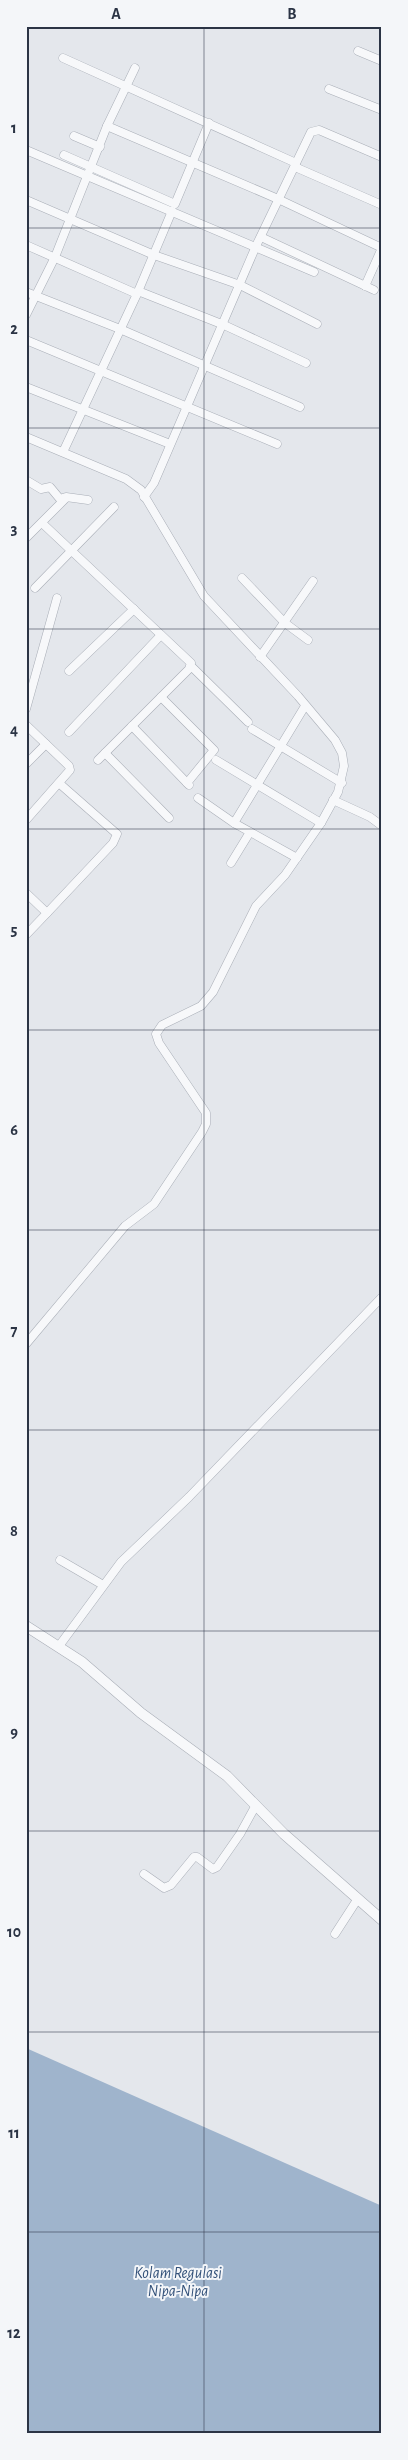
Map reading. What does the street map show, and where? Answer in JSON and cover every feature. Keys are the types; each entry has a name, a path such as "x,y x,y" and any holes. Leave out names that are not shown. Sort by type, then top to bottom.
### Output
{"street":[{"path":"358,51 382,61"},
{"path":"63,58 128,85 382,205"},
{"path":"26,315 55,257 107,126 135,68"},
{"path":"329,89 382,110"},
{"path":"64,155 175,204 209,123"},
{"path":"107,126 278,199 382,248 365,286"},
{"path":"144,497 154,482 186,406 224,325 256,246 311,132 315,130 382,157"},
{"path":"74,136 100,147"},
{"path":"26,150 314,272"},
{"path":"26,200 154,255 240,285 317,324"},
{"path":"63,452 154,255 172,211"},
{"path":"261,237 374,290"},
{"path":"26,245 137,292 224,325 306,363"},
{"path":"26,292 120,329 300,407"},
{"path":"26,340 277,444"},
{"path":"26,387 170,444"},
{"path":"26,436 133,483 144,497 204,596 305,706 342,753 344,766 342,782 321,823 297,858 256,906 214,992 201,1006 162,1025 156,1034 159,1043 206,1113 206,1124 202,1132 154,1204 125,1226 26,1344"},
{"path":"26,480 41,489 50,487 60,500 66,497 88,500"},
{"path":"26,538 66,497"},
{"path":"36,588 114,507"},
{"path":"42,523 187,659 191,666 250,726 279,746 342,782"},
{"path":"242,578 285,623 308,640"},
{"path":"260,657 313,581"},
{"path":"26,709 57,598"},
{"path":"69,671 134,608"},
{"path":"69,732 161,635"},
{"path":"98,760 191,666"},
{"path":"132,726 189,784 214,750 161,697"},
{"path":"234,823 305,706"},
{"path":"26,725 69,766 68,774 26,820"},
{"path":"26,764 46,744"},
{"path":"105,753 169,818"},
{"path":"216,760 321,823"},
{"path":"26,935 113,843 116,834 60,784"},
{"path":"198,798 234,823 297,858"},
{"path":"333,800 370,817 382,826"},
{"path":"231,863 250,832"},
{"path":"26,893 47,913"},
{"path":"59,1646 120,1562 189,1497 382,1297"},
{"path":"60,1560 103,1585"},
{"path":"26,1626 82,1662 141,1713 227,1776 284,1834 382,1920"},
{"path":"144,1874 164,1888 171,1885 194,1856 208,1867 213,1869 217,1867 240,1834 256,1805"},
{"path":"335,1934 357,1900"}],"water":[{"name":"Kolam Regulasi Nipa-Nipa","path":"26,2048 382,2206 382,2434 26,2434"}]}
